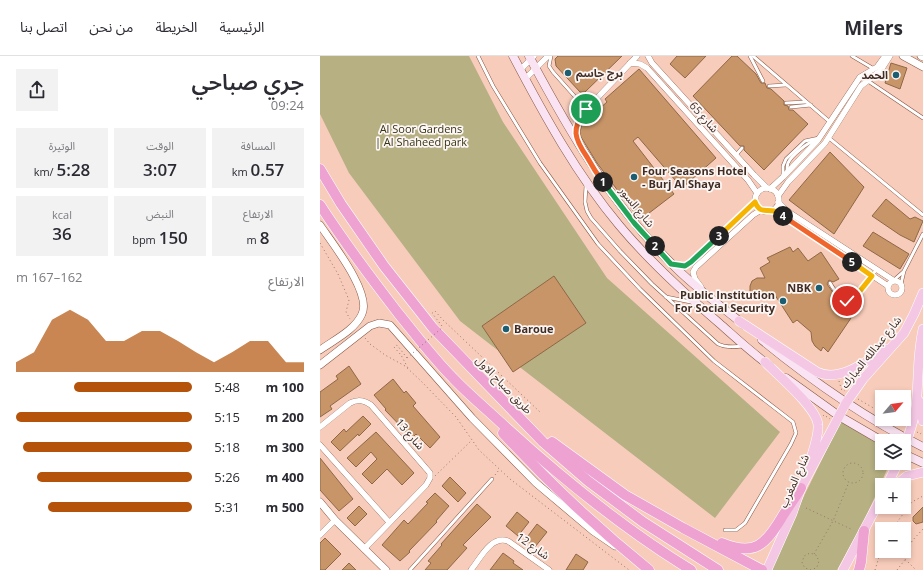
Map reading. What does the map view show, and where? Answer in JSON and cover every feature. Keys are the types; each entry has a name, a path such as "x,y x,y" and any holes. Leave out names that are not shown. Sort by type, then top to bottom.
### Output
{"highway":[{"name":"طريق صباح الاول","path":"320,169 341,204 384,266 433,328 504,404 542,442 588,481 643,522 718,570"},
{"path":"320,205 350,250 374,282 414,333 453,378 527,459 575,506 637,561 650,570"},
{"path":"453,378 534,454 626,527 691,570"},
{"path":"504,404 575,460 625,495 762,570"},
{"path":"683,528 732,546 745,548 757,546 772,534 803,483"},
{"path":"858,570 861,562 866,527"}],"main road":[{"path":"513,56 563,145 587,182 619,225 652,261 697,304 765,362 837,419 875,438"},
{"name":"شارع السور","path":"532,57 536,68 577,142 600,178 635,224 671,264 706,295 805,374 848,399 900,434"},
{"name":"شارع عبدالله المبارك","path":"848,399 863,379 907,328 923,293"},
{"path":"739,321 817,372 824,375 834,376 843,373 895,343"},
{"path":"909,434 915,413 918,358 923,329"},
{"path":"765,362 808,405 817,420 817,432 803,483"},
{"path":"917,385 923,421"},
{"name":"شارع المغرب","path":"767,570 792,514 803,483 848,399"},
{"name":"شارع السور","path":"911,440 923,446"},
{"path":"911,457 923,463"},
{"path":"905,478 909,475 923,472"},
{"path":"843,570 875,510"},
{"path":"866,527 875,514"}],"street":[{"path":"525,79 549,56"},
{"path":"577,142 577,124 586,109 637,56"},
{"name":"شارع 65","path":"648,56 652,63 754,175 768,188"},
{"path":"671,264 685,266 691,262 755,202 757,193 761,189 768,188 785,175 819,139 858,80 863,75 874,70 885,56"},
{"path":"771,210 774,208 788,182 829,138 861,86 880,70 890,56"},
{"path":"903,56 923,67"},
{"path":"520,70 532,57"},
{"name":"شارع 65","path":"630,63 640,64 647,68 748,180 757,193"},
{"path":"706,295 695,279 693,272 696,267 753,215 761,210 771,210 783,216 888,286 890,293 896,295 902,291 901,284 898,281 876,270 786,211 775,192 768,188"},
{"path":"755,202 761,210"},
{"path":"320,225 350,270 363,298 364,309 351,328 320,350"},
{"path":"888,286 890,282 894,280"},
{"path":"320,364 354,340 370,326 376,324 386,324 391,326 472,418 536,483 607,541 617,547 623,548"},
{"path":"351,328 356,335 354,340"},
{"name":"شارع 13","path":"320,427 350,403 355,400 362,400 371,405 427,468 430,473 430,478"},
{"path":"320,445 389,522"},
{"path":"364,549 426,486 430,478"},
{"path":"320,502 335,520 386,570"},
{"path":"320,535 335,520"},
{"name":"شارع 12","path":"471,570 490,546 498,540 504,539 549,570"}],"lane":[{"path":"478,56 493,86 540,163 598,244 640,289 714,361 793,422 796,433 791,444 745,523 736,530 726,530"},
{"path":"549,56 549,66 553,72 586,109"},
{"path":"752,56 763,81"},
{"path":"752,56 830,122"},
{"path":"852,56 874,70"},
{"path":"867,80 923,118"},
{"path":"769,86 786,85"},
{"path":"786,102 806,102"},
{"path":"791,107 811,105"},
{"path":"829,138 923,215"},
{"path":"785,175 783,166 786,158 805,141 819,139"},
{"path":"736,155 742,148"},
{"path":"587,182 585,202 587,211 591,218 620,251 664,296 718,344 735,347 745,346"},
{"path":"901,284 904,271 923,234"},
{"path":"830,283 837,294 845,300 851,302 876,270"},
{"path":"894,280 904,271"},
{"path":"664,296 697,304"},
{"path":"410,570 492,479"}],"path":[{"path":"320,243 338,274 349,300 346,312 351,328"},
{"path":"410,370 394,347 396,345 407,358 443,327 432,313 435,311 540,412"},
{"path":"361,333 370,344 410,370 456,417 479,450 510,479 572,528 629,570"},
{"path":"841,389 848,399 875,410"},
{"path":"817,420 824,415 837,419"},
{"path":"430,478 438,474 472,440"},
{"path":"856,464 861,469 862,477 857,482 849,482 844,478 844,470 849,465 856,464"},
{"path":"492,479 500,470"},
{"path":"814,554 833,521 849,482"},
{"path":"897,522 912,502 923,496"},
{"path":"806,508 853,530"},
{"path":"897,570 907,557 912,541 923,529"},
{"path":"810,553 814,554 819,563 816,568 811,570 807,569 804,567 802,560 810,553"},
{"path":"875,570 879,558"},
{"path":"903,558 916,570"}],"green space":[{"name":"Al Soor Gardens | Al Shaheed park","path":"320,56 469,56 503,122 607,278 780,432 715,518 460,321 349,173 320,114"},
{"path":"841,421 875,440 875,470 887,470 883,478 875,478 875,497 865,519 837,570 772,569 804,496"}],"building":[{"path":"558,56 622,56 585,92 580,92 556,66 555,59"},
{"path":"677,56 706,56 685,78 670,64"},
{"path":"732,56 737,56 756,74 761,83 765,83 767,88 771,89 784,101 784,105 788,106 789,110 793,110 808,124 764,170 744,150 744,146 740,146 693,96"},
{"name":"الحمد","path":"891,63 907,68 900,89 885,83"},
{"path":"639,69 716,158 682,188 638,137 633,141 674,194 640,220 597,163 581,137 580,132 582,124 607,102 605,99"},
{"path":"830,152 864,187 834,234 789,200"},
{"path":"886,199 910,219 915,217 923,221 914,242 900,235 872,216"},
{"path":"873,232 909,254 900,269 863,246"},
{"path":"790,247 793,252 798,248 808,261 821,252 839,279 833,282 829,280 827,284 851,318 828,352 823,347 821,351 815,346 812,341 811,332 797,320 793,323 773,292 767,298 760,300 750,291 752,281 757,278 765,278 760,268 770,262 767,258"},
{"path":"554,276 586,323 513,372 482,326"},
{"path":"349,366 361,384 330,406 332,409 320,417 320,392 338,379 336,376"},
{"path":"393,379 404,393 406,391 416,403 413,406 440,437 430,448 416,434 412,438 385,410 386,409 374,395"},
{"path":"363,416 371,424 340,451 331,442 344,429 346,432"},
{"path":"376,432 414,473 402,485 387,469 372,484 362,474 377,459 371,452 356,467 347,458"},
{"path":"320,458 353,499 339,511 320,490"},
{"path":"450,477 466,493 458,502 442,486"},
{"path":"435,493 449,506 436,521 437,522 400,561 382,545 404,520 408,524 428,503 426,502"},
{"path":"477,504 491,517 463,545 467,548 447,570 425,570 431,563 428,561 442,545 441,544"},
{"path":"359,506 367,514 355,526 347,518"},
{"path":"923,507 923,522 916,524 913,521 913,517"},
{"path":"517,512 529,522 518,536 506,526"},
{"path":"537,524 547,532 535,547 525,540"},
{"path":"325,538 341,554 325,570 320,570 320,543"},
{"path":"503,553 514,561 513,563 523,570 490,570"},
{"path":"576,554 588,562 583,570 566,570"},
{"path":"349,563 356,570 342,570"}],"place":[{"name":"برج جاسم","path":"568,73"},
{"name":"الحمد","path":"896,75"},
{"name":"Four Seasons Hotel - Burj Al Shaya","path":"634,177"},
{"name":"NBK","path":"819,288"},
{"name":"Public Institution For Social Security","path":"783,301"},
{"name":"Baroue","path":"506,329"}],"route":[{"path":"586,109 581,115 577,124 577,142 614,197 635,224 671,264 685,266 691,262 755,202 761,210 771,210 780,214 872,276 852,301 847,301"}]}
